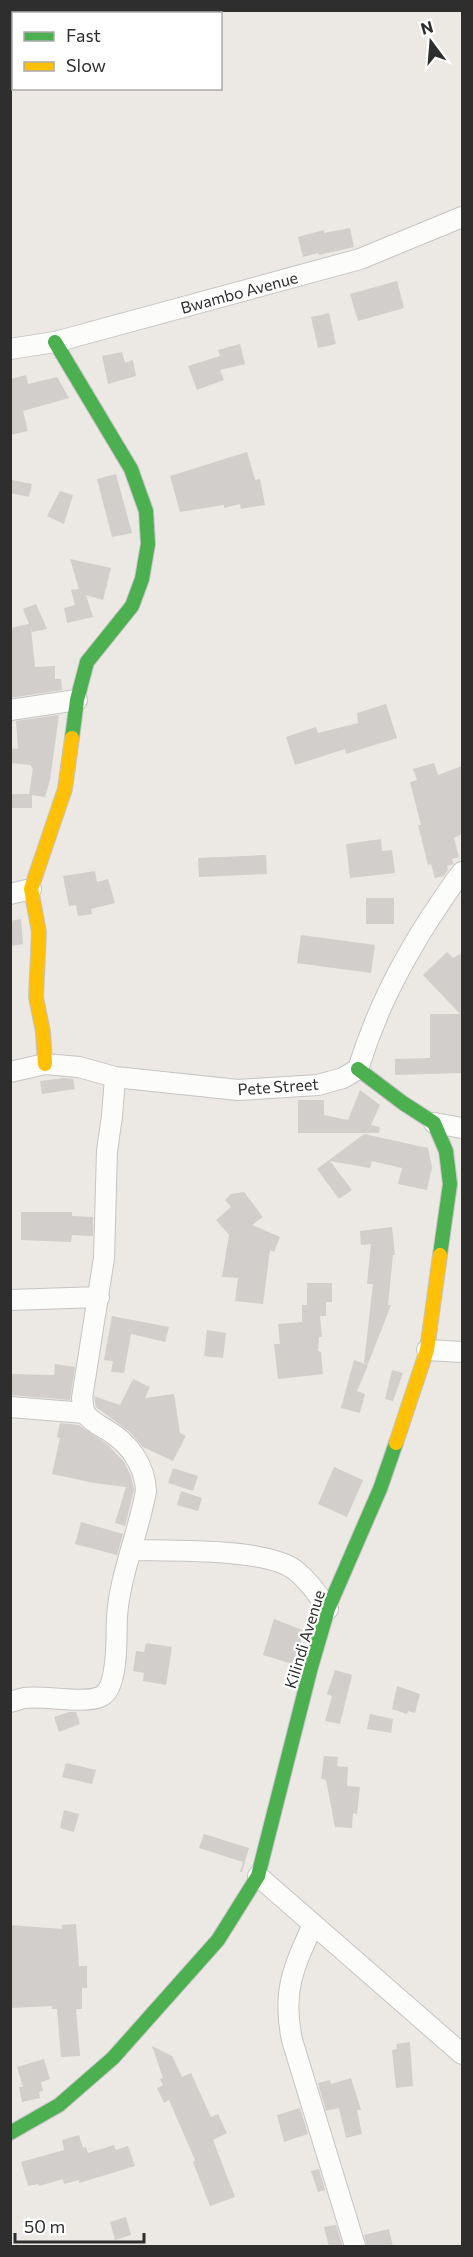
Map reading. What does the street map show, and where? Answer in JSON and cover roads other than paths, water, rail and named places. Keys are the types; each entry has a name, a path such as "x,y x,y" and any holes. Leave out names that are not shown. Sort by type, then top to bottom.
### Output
{"street":[{"name":"Bwambo Avenue","path":"10,349 55,342 360,259 462,217"},
{"path":"45,1064 43,1032 36,997 39,932 31,889 65,789 77,700 87,662 132,606 142,579 148,544 146,511 131,469 55,342"},
{"path":"10,710 77,700"},
{"path":"462,872 392,980 370,1030 358,1069 403,1103 434,1122 462,1128"},
{"path":"10,894 31,889"},
{"name":"Pete Street","path":"10,1072 45,1064 79,1067 115,1077 238,1090 318,1084 343,1078 358,1069"},
{"path":"10,1702 24,1698 88,1699 101,1696 109,1689 113,1680 115,1660 117,1609 142,1512 146,1479 131,1450 121,1438 85,1413 82,1398 104,1258 107,1150 115,1077"},
{"name":"Kilindi Avenue","path":"10,2133 58,2105 113,2058 218,1940 258,1876 308,1678 328,1609 380,1489 427,1350 450,1184 446,1151 434,1122"},
{"path":"10,1300 99,1297"},
{"path":"427,1350 462,1352"},
{"path":"10,1407 85,1413"},
{"path":"132,1550 203,1552 278,1562 295,1570 311,1586 328,1609"},
{"path":"258,1876 462,2054"},
{"path":"313,1925 292,1974 287,1996 287,2016 292,2040 355,2247"}]}
